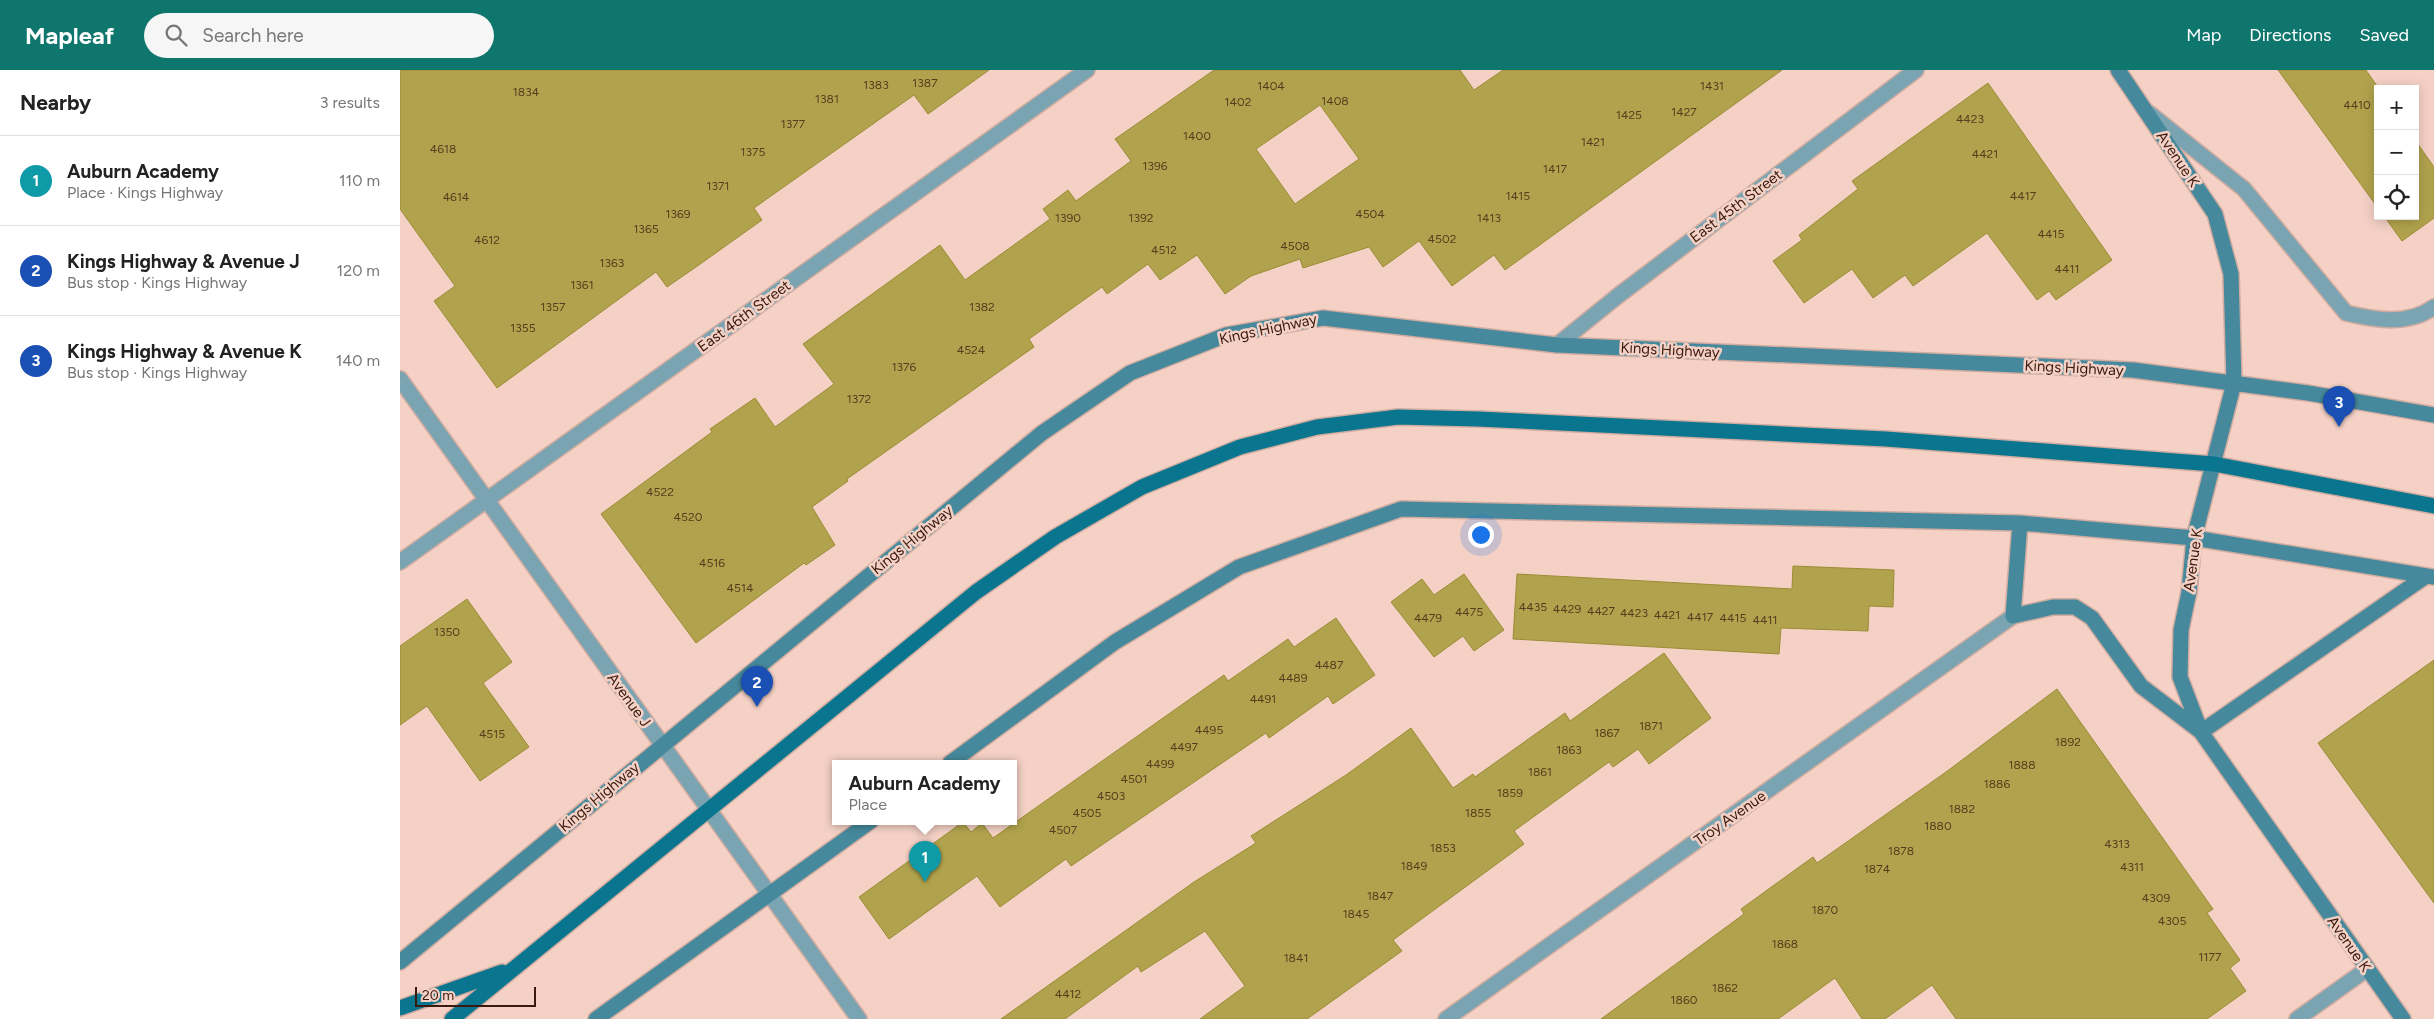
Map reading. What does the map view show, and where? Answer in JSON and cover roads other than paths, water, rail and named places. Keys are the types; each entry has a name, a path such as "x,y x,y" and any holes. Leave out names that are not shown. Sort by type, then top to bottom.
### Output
{"main road":[{"path":"452,1019 976,592 1055,536 1142,487 1240,447 1317,427 1398,417 1478,419 1886,439 2214,464 2434,506"},
{"path":"400,1008 513,968"}],"street":[{"name":"East 46th Street","path":"400,562 1087,70"},
{"name":"East 45th Street","path":"1557,345 1619,295 1916,70"},
{"name":"Avenue K","path":"2118,70 2215,214 2231,274 2234,383 2194,538 2189,592 2181,630 2180,677 2201,732 2403,1019"},
{"path":"2146,111 2244,189 2346,312 2369,318 2392,320 2428,312"},
{"name":"Kings Highway","path":"400,962 1042,433 1130,373 1226,335 1322,318 1557,345 2134,370 2308,393 2434,415"},
{"name":"Avenue J","path":"400,379 859,1019"},
{"path":"954,760 1115,642 1239,567 1401,509 2020,523 2194,538 2430,576"},
{"path":"2020,523 2013,616 2053,607 2075,607 2092,618 2141,686 2201,732 2430,576"},
{"name":"Troy Avenue","path":"1446,1019 2013,616"},
{"path":"596,1019 866,825"},
{"path":"2297,1019 2367,969"}],"place":[{"name":"Kings Highway & Avenue K","path":"2339,427"},
{"name":"Kings Highway & Avenue J","path":"757,707"},
{"name":"Auburn Academy","path":"925,882"}]}
